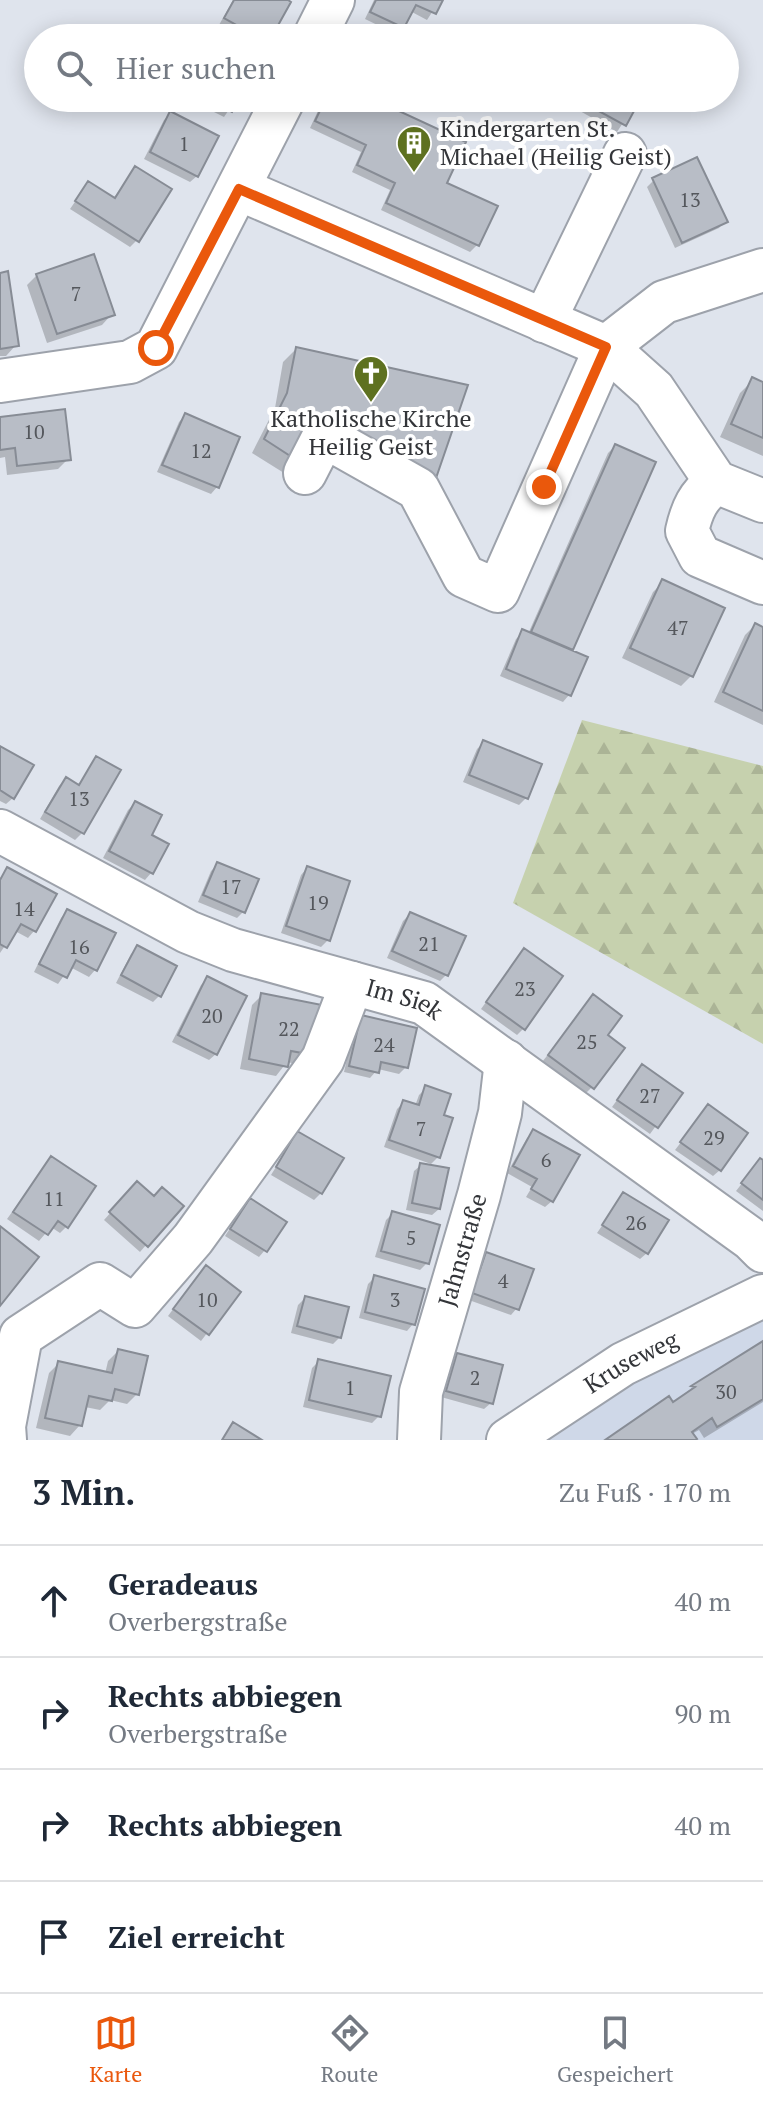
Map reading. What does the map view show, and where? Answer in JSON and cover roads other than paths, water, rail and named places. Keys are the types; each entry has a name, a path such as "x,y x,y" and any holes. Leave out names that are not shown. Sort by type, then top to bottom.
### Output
{"street":[{"path":"321,24 333,0"},
{"path":"0,381 130,362 156,348 277,112"},
{"path":"544,321 625,154"},
{"path":"230,205 544,321 606,347 654,390 716,482 763,501"},
{"path":"305,473 324,436 418,489 464,576 498,591 606,347 664,302 763,270"},
{"path":"716,482 703,492 693,507 687,531 700,556 763,583"},
{"name":"Im Siek","path":"0,831 188,932 233,950 424,1003 751,1239 763,1251"},
{"path":"5,1440 4,1426 21,1336 100,1284 135,1306 193,1239 323,1059 352,983"},
{"name":"Jahnstraße","path":"419,1440 421,1392 483,1182 500,1113 506,1061"},
{"name":"Kruseweg","path":"508,1440 623,1364 763,1296"}],"place":[{"name":"Kindergarten St. Michael (Heilig Geist)","path":"414,174"},
{"name":"Katholische Kirche Heilig Geist","path":"371,404"}]}
